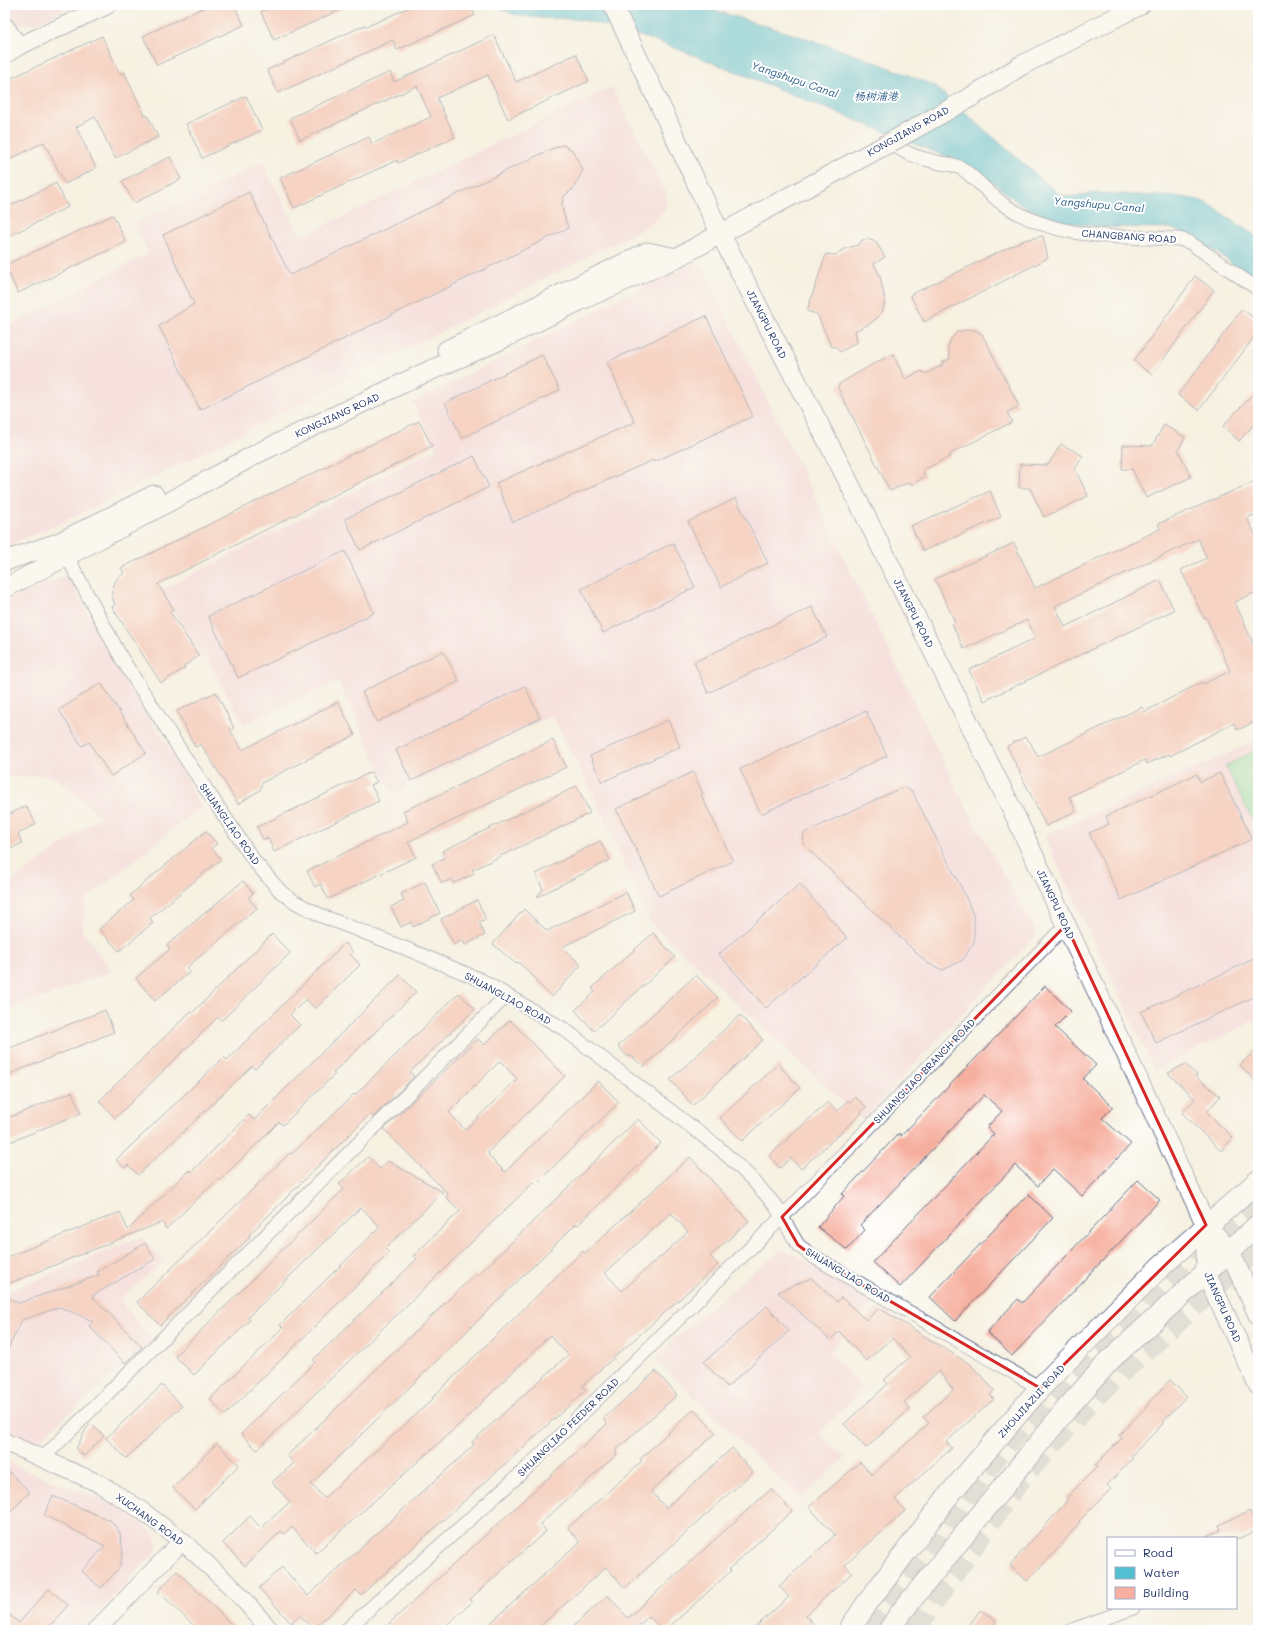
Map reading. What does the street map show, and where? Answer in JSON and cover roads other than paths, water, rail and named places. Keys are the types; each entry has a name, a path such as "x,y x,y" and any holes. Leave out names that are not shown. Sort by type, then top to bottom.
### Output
{"main road":[{"name":"JIANGPU ROAD","path":"614,5 720,233 846,476 1007,800 1206,1225 1230,1251 1258,1315"},
{"name":"KONGJIANG ROAD","path":"5,561 62,549 128,524 260,452 420,375 498,341 579,301 676,258 891,142 971,97 1022,65 1140,5"},
{"name":"KONGJIANG ROAD","path":"5,588 62,549"},
{"name":"ZHOUJIAZUI ROAD","path":"848,1630 948,1496 1040,1388 1160,1268 1206,1225 1258,1181"},
{"name":"JIANGPU ROAD","path":"1206,1225 1206,1273 1258,1386"},
{"path":"889,1630 904,1608 1069,1406 1111,1359 1258,1225"}],"street":[{"path":"5,26 12,51 108,5"},
{"name":"CHANGBANG ROAD","path":"891,142 901,151 911,155 952,164 960,168 1003,204 1038,224 1089,235 1179,239 1189,242 1258,289"},
{"name":"SHUANGLIAO ROAD","path":"62,549 122,659 186,759 255,862 281,892 295,902 322,916 407,948 481,980 564,1029 719,1148 750,1177 774,1205 798,1245 814,1257 1040,1388"},
{"name":"SHUANGLIAO BRANCH ROAD","path":"782,1217 1066,925"},
{"path":"42,1459 506,995"},
{"name":"SHUANGLIAO FEEDER ROAD","path":"346,1630 528,1467 782,1217"},
{"name":"XUCHANG ROAD","path":"5,1442 100,1484 141,1510 182,1541 236,1592 270,1630"},
{"path":"96,1630 182,1541"},
{"path":"1072,1630 1129,1609"}],"water":[{"name":"杨树浦港","path":"496,5 697,5 812,40 875,62 933,85 1059,194 1069,197 1097,193 1182,197 1199,200 1209,204 1258,238 1258,284 1221,255 1189,236 1170,228 1100,227 1056,220 1020,204 995,184 959,162 696,56 653,40 587,21 576,19 527,17 505,11"}],"tunnel":[{"path":"868,1630 998,1454 1062,1381 1258,1200"},
{"path":"914,1630 1018,1482 1093,1398 1258,1248"}],"water label":[{"name":"Yangshupu Canal","path":"795,79"},
{"name":"Yangshupu Canal","path":"1099,204"}]}
